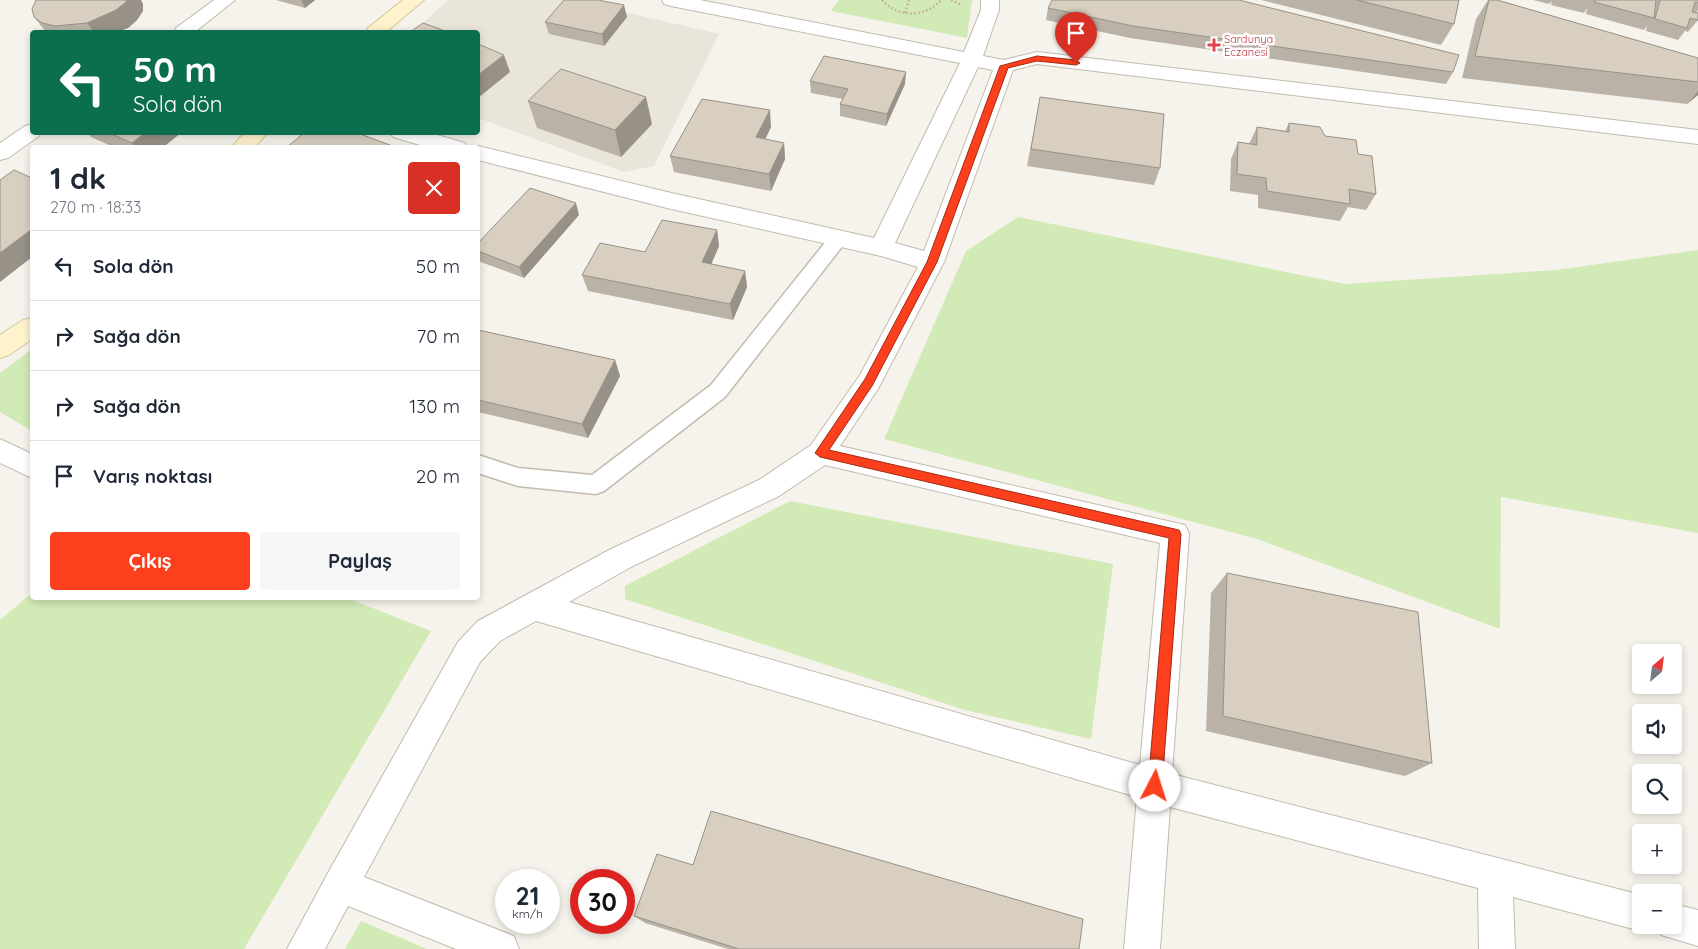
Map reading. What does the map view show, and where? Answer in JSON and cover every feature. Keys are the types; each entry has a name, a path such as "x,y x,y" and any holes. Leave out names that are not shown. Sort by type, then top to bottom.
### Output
{"street":[{"path":"186,30 226,0"},
{"path":"378,30 415,0"},
{"path":"671,0 1004,66 1037,58 1698,137"},
{"path":"881,248 971,60 990,10 990,0"},
{"path":"305,949 469,652 489,631 621,558 769,488 820,453 868,382 932,262 1004,66"},
{"path":"0,153 30,132"},
{"path":"244,145 255,135"},
{"path":"411,135 446,145"},
{"path":"480,153 667,200 881,248 932,262"},
{"path":"0,348 30,329"},
{"path":"0,450 30,466"},
{"path":"820,453 1175,534 1142,949"},
{"path":"534,606 1155,786 1632,911"},
{"path":"1496,876 1497,949"},
{"path":"340,886 501,949"},
{"path":"1682,924 1698,928"}],"lane":[{"path":"480,465 518,477 596,485 718,390 838,239"}],"path":[{"path":"882,0 892,9 905,13 920,13 930,10 937,6 941,0"},
{"path":"905,13 909,0"}],"shaded area":[{"path":"448,0 572,0 719,34 654,166 624,172 480,119 480,30 415,30"}],"green space":[{"path":"839,0 972,0 967,38 831,11"},
{"path":"1018,217 1345,284 1556,270 1698,250 1698,533 1501,497 1500,629 1257,539 884,439 966,251"},
{"path":"30,350 30,430 0,412 0,373"},
{"path":"790,501 1113,564 1091,739 965,710 625,599 625,586"},
{"path":"30,595 30,600 352,600 431,631 244,949 0,949 0,620"},
{"path":"361,921 427,949 345,949"}],"building":[{"path":"36,0 127,0 116,10 87,23 55,26 42,23 34,17 32,9"},
{"path":"564,0 598,0 624,5 602,34 545,22"},
{"path":"1052,0 1239,0 1459,55 1453,72 1133,26 1048,8"},
{"path":"1357,0 1459,0 1454,24"},
{"path":"1489,0 1497,0 1698,58 1698,82 1475,56"},
{"path":"1595,0 1656,0 1654,18 1594,2"},
{"path":"1660,0 1698,0 1698,3 1695,2 1692,12 1698,13 1698,20 1690,18 1687,28 1655,19"},
{"path":"423,23 442,30 413,30"},
{"path":"480,45 504,55 480,73"},
{"path":"824,56 906,72 887,114 840,104 848,89 810,81"},
{"path":"561,69 646,97 615,130 528,101"},
{"path":"1040,97 1164,114 1160,168 1031,149"},
{"path":"702,99 770,110 756,137 784,143 769,174 670,156"},
{"path":"1289,123 1320,127 1325,136 1356,140 1358,154 1372,156 1376,194 1349,189 1350,204 1267,191 1266,178 1237,174 1238,142 1257,145 1257,127 1289,132"},
{"path":"114,135 142,135 132,143"},
{"path":"301,135 363,135 390,145 289,145"},
{"path":"14,170 30,177 30,230 0,253 0,180"},
{"path":"530,188 576,203 519,267 480,252 480,241"},
{"path":"662,220 717,230 702,262 745,271 730,304 582,275 600,243 645,252"},
{"path":"480,330 615,360 582,424 480,400"},
{"path":"1227,573 1418,612 1432,763 1223,716"},
{"path":"711,811 1083,919 1079,949 739,949 635,916 657,854 693,865"}],"place":[{"name":"Sardunya Eczanesi","path":"1214,45"}],"route":[{"path":"1076,63 1037,58 1004,66 932,262 868,382 820,453 1175,534 1155,786"}]}
